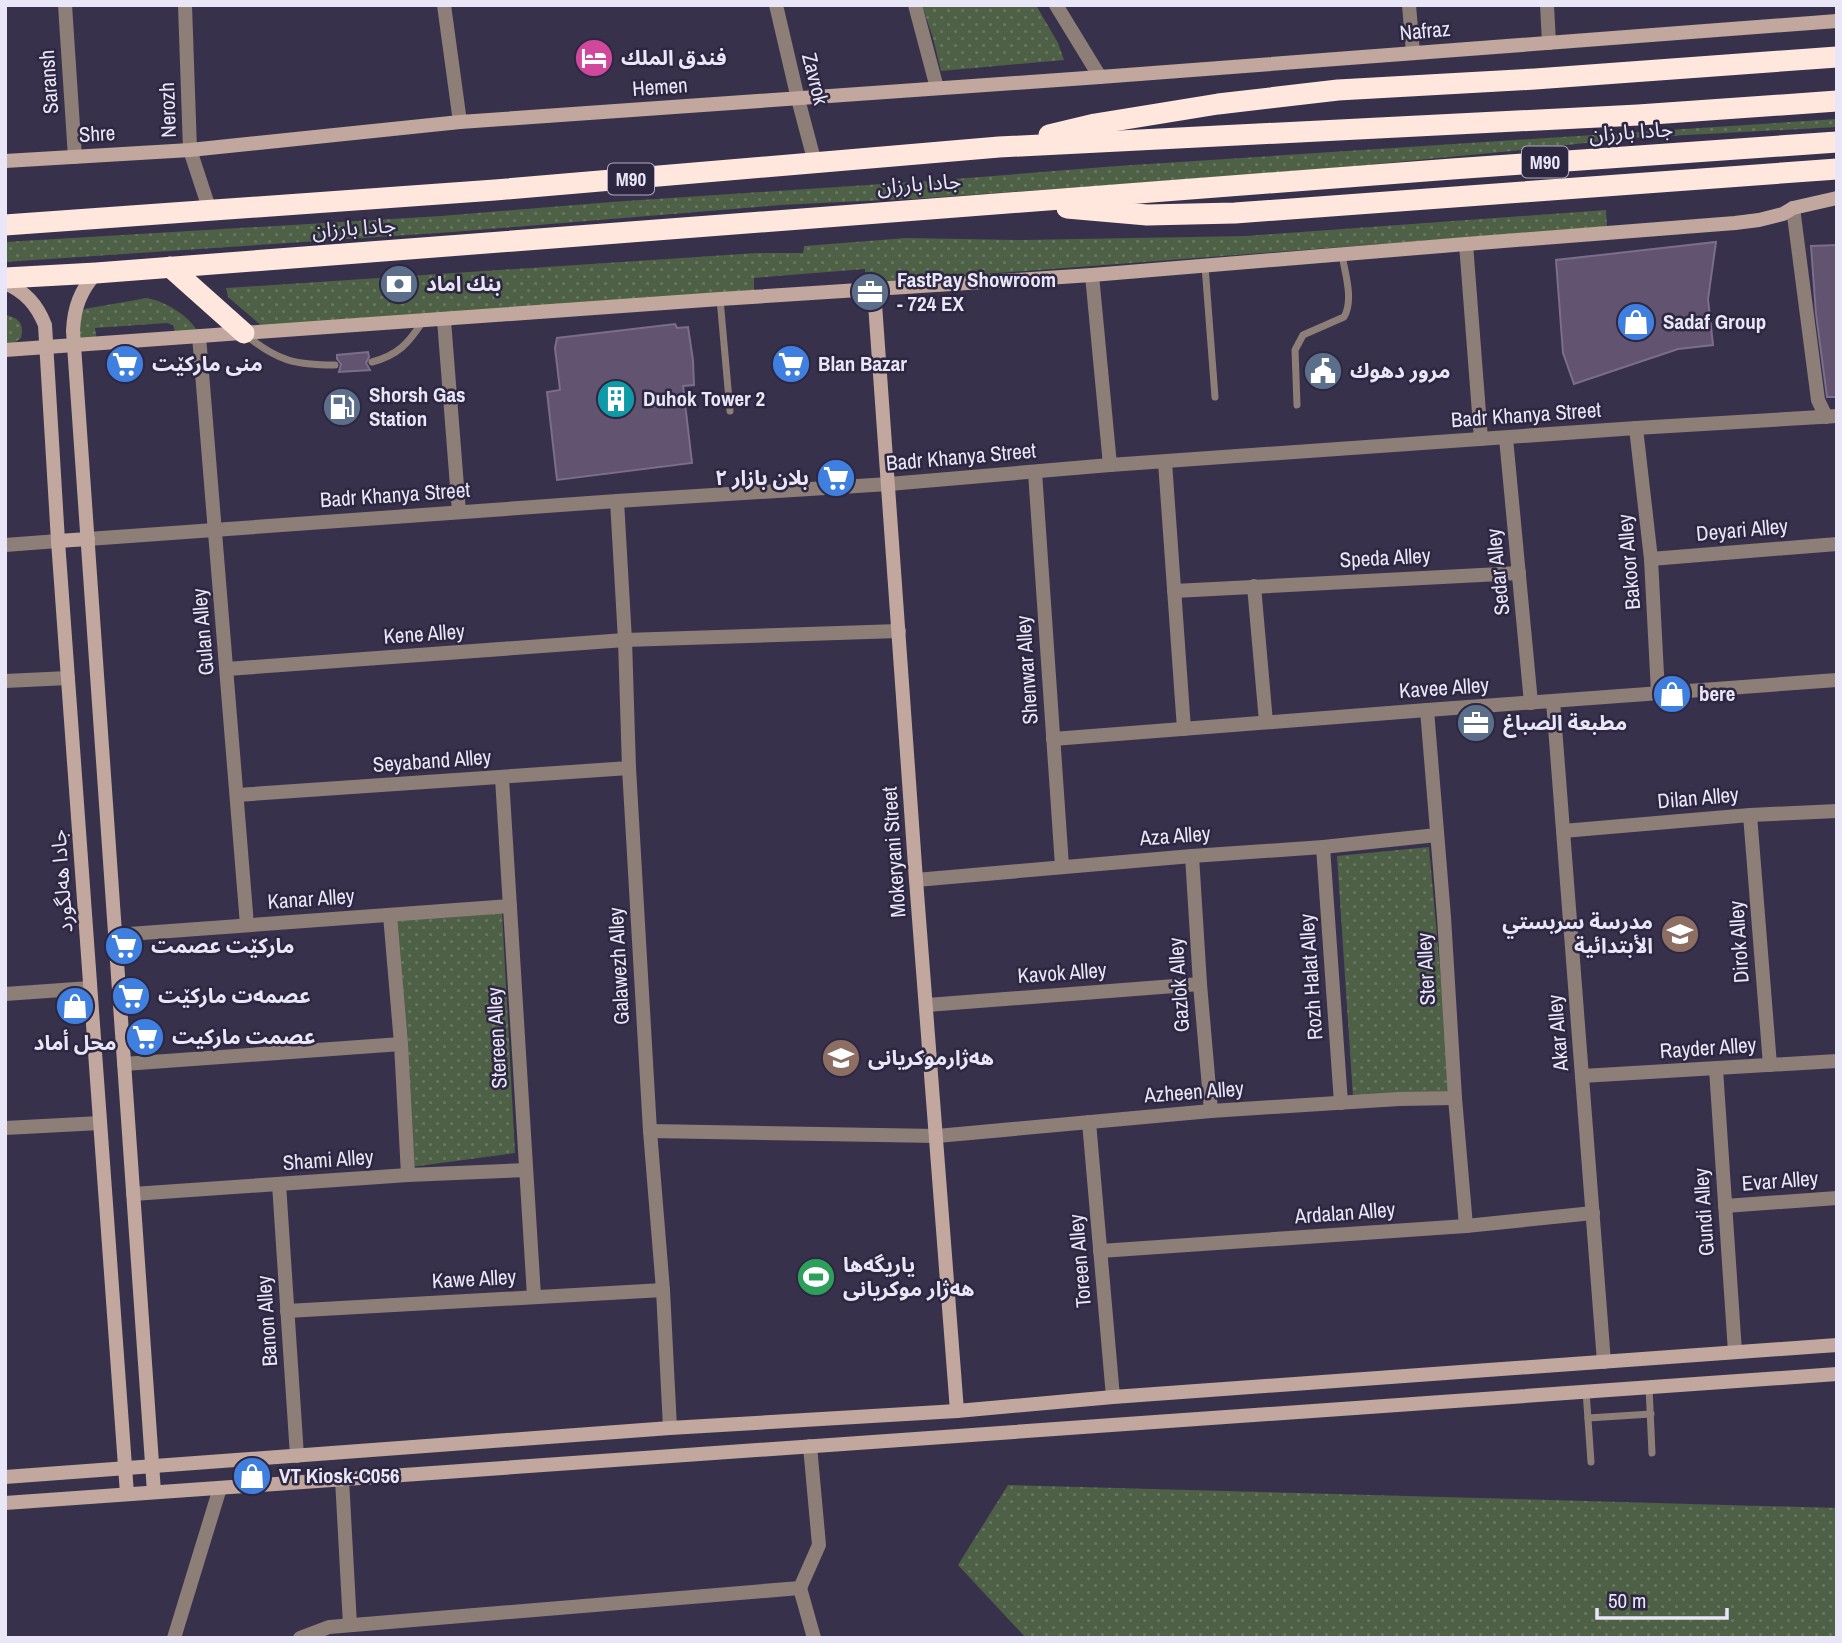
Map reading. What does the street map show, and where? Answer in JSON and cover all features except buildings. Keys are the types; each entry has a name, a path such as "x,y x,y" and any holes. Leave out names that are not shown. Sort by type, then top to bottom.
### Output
{"highway":[{"path":"999,147 1095,124 1218,104 1338,90 1837,57"},
{"name":"جادا بارزان","path":"5,225 495,190 999,147 1638,115 1837,101"},
{"name":"جادا بارزان","path":"5,281 998,203 1837,142"},
{"path":"998,203 1147,215 1235,213 1837,169"},
{"path":"170,267 244,333"}],"main road":[{"name":"Nafraz","path":"937,88 1100,78 1837,21"},
{"name":"Hemen","path":"191,150 460,122 937,88"},
{"name":"Shre","path":"5,161 191,150"},
{"path":"5,351 1093,275 1735,223 1759,220 1783,214 1793,208 1837,198"},
{"path":"96,273 80,294 76,306 73,318 74,346 154,1492"},
{"name":"جادا هەلگورد","path":"5,281 36,306 46,325 58,541 127,1494"},
{"name":"Mokeryani Street","path":"874,290 957,1411"},
{"path":"58,541 88,539"},
{"path":"5,1477 670,1428 957,1411 1113,1397 1837,1345"},
{"path":"5,1503 1837,1374"}],"street":[{"name":"Saransh","path":"65,5 75,156"},
{"name":"Nerozh","path":"185,5 191,150 209,211"},
{"path":"444,5 460,122"},
{"name":"Zavrok","path":"776,5 815,163"},
{"path":"915,5 937,88"},
{"path":"1056,5 1100,78"},
{"path":"1409,5 1413,54"},
{"path":"1547,5 1549,43"},
{"path":"1793,208 1818,400 1832,416"},
{"path":"1466,244 1481,439"},
{"path":"1093,275 1110,465"},
{"path":"444,320 459,512"},
{"name":"Gulan Alley","path":"199,336 247,925"},
{"name":"Badr Khanya Street","path":"88,539 1832,416"},
{"name":"Bakoor Alley","path":"1636,428 1651,559 1658,693"},
{"name":"Sedar Alley","path":"1506,438 1531,703"},
{"path":"1165,462 1184,729"},
{"name":"Shenwar Alley","path":"1035,472 1062,866"},
{"name":"Galawezh Alley","path":"617,501 629,768 670,1428"},
{"path":"5,545 58,541"},
{"name":"Deyari Alley","path":"1651,559 1837,544"},
{"name":"Speda Alley","path":"1174,591 1519,573"},
{"path":"1254,586 1266,722"},
{"name":"Kene Alley","path":"227,669 625,640 900,631"},
{"path":"5,681 68,678"},
{"name":"Kavee Alley","path":"1053,739 1837,680"},
{"name":"Akar Alley","path":"1553,701 1604,1362"},
{"name":"Ster Alley","path":"1427,710 1465,1226"},
{"name":"Seyaband Alley","path":"237,795 629,768"},
{"name":"Stereen Alley","path":"502,778 534,1296"},
{"name":"Dilan Alley","path":"1563,831 1837,810"},
{"name":"Dirok Alley","path":"1750,815 1770,1065"},
{"name":"Aza Alley","path":"916,880 1062,866 1323,847 1437,835"},
{"name":"Rozh Halat Alley","path":"1323,847 1341,1103"},
{"name":"Gazlok Alley","path":"1192,856 1210,1111"},
{"name":"Kanar Alley","path":"115,935 510,906"},
{"path":"390,915 408,1175"},
{"name":"Kavok Alley","path":"927,1004 1200,984"},
{"path":"5,994 90,988"},
{"path":"124,1064 401,1044"},
{"name":"Rayder Alley","path":"1582,1076 1837,1061"},
{"name":"Gundi Alley","path":"1716,1069 1735,1352"},
{"name":"Azheen Alley","path":"650,1131 937,1136 1210,1111 1455,1098"},
{"name":"Toreen Alley","path":"1089,1122 1113,1397"},
{"path":"5,1128 100,1123"},
{"name":"Shami Alley","path":"133,1194 408,1175 526,1170"},
{"name":"Banon Alley","path":"279,1184 297,1456"},
{"name":"Evar Alley","path":"1725,1206 1837,1199"},
{"name":"Ardalan Alley","path":"1100,1251 1465,1226 1593,1213"},
{"name":"Kawe Alley","path":"287,1311 663,1290"},
{"path":"810,1446 819,1545 800,1588 814,1638"},
{"path":"342,1479 350,1625"},
{"path":"174,1638 220,1488"},
{"path":"300,1638 328,1628 350,1625 800,1588"}],"lane":[{"path":"1297,405 1295,350 1303,335 1344,317 1348,312 1349,296 1342,255"},
{"path":"1205,266 1215,397"},
{"path":"720,299 730,411"},
{"path":"372,362 401,349 423,321"},
{"path":"244,333 263,349 284,360 308,365 335,365"},
{"path":"1649,1387 1653,1452"},
{"path":"1586,1391 1591,1462"},
{"path":"1588,1418 1651,1415"}],"green space":[{"path":"922,5 1036,5 1058,43 1064,60 941,71"},
{"path":"1837,119 1837,127 1631,138 1334,168 927,198 781,205 453,232 5,262 5,242 441,216 1117,166"},
{"path":"1606,210 1607,227 866,283 865,269 754,278 754,292 263,327 228,297 226,288 757,253 803,253 804,246 906,238 1022,240 1246,236"},
{"path":"147,298 176,310 194,325 197,331 176,335 173,325 167,323 95,328 97,342 78,341 79,314 84,309"},
{"path":"5,315 20,322 22,329 21,338 9,347 5,347"},
{"path":"1429,847 1451,1091 1353,1097 1337,856"},
{"path":"502,911 515,1153 411,1167 395,919"},
{"path":"1008,1485 1837,1508 1837,1638 1026,1638 958,1565"}],"place":[{"name":"فندق الملك","path":"594,58"},
{"name":"بنك اماد","path":"399,284"},
{"name":"FastPay Showroom - 724 EX","path":"870,292"},
{"name":"Sadaf Group","path":"1636,322"},
{"name":"منی مارکێت","path":"125,364"},
{"name":"Blan Bazar","path":"791,364"},
{"name":"مرور دهوك","path":"1323,371"},
{"name":"Duhok Tower 2","path":"616,399"},
{"name":"Shorsh Gas Station","path":"342,407"},
{"name":"بلان بازار ٢","path":"836,478"},
{"name":"bere","path":"1672,694"},
{"name":"مطبعة الصباغ","path":"1476,723"},
{"name":"مدرسة سربستي الأبتدائية","path":"1680,934"},
{"name":"ماركێت عصمت","path":"124,946"},
{"name":"عصمه‌ت ماركێت","path":"131,996"},
{"name":"محل أماد","path":"75,1006"},
{"name":"عصمت ماركيت","path":"145,1037"},
{"name":"ھەژارموکریانی","path":"841,1058"},
{"name":"یاریگەها هەژار موکریانی","path":"816,1277"},
{"name":"VT Kiosk-C056","path":"252,1476"}]}
